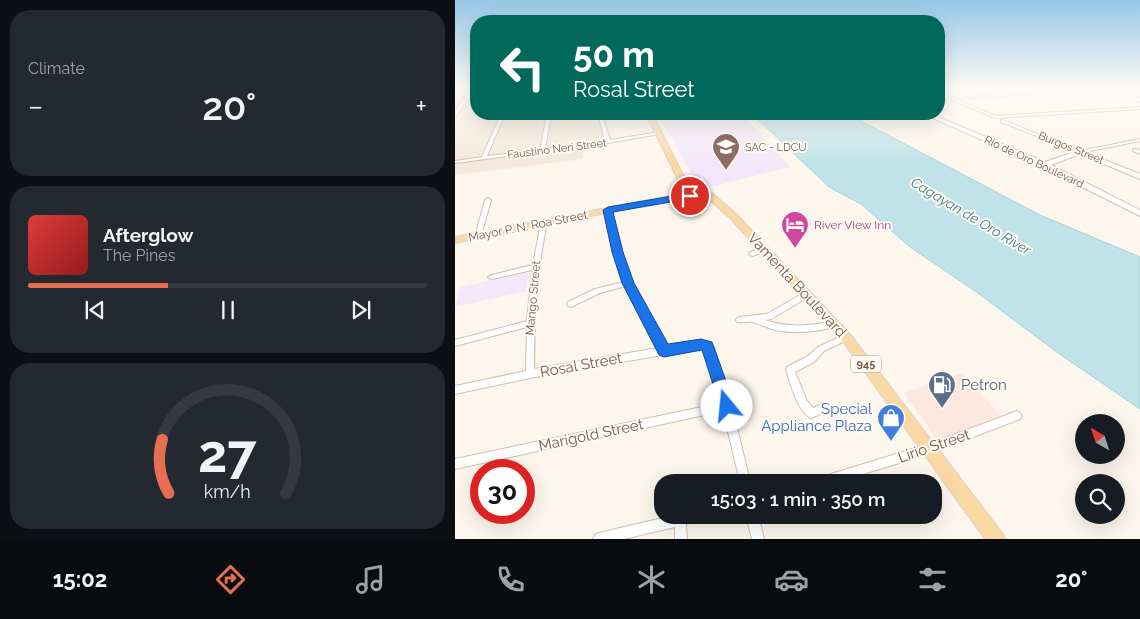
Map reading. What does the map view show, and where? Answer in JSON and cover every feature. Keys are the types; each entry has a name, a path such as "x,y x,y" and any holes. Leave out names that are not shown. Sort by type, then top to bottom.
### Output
{"main road":[{"path":"652,120 690,196 719,203"},
{"name":"Rio de Oro Boulevard","path":"941,120 1045,165 1140,213"},
{"path":"1045,165 1080,152"},
{"name":"Burgos Street","path":"1080,152 1140,177"},
{"path":"645,202 673,191 682,179"},
{"name":"Vamenta Boulevard","path":"682,179 719,203 764,248 846,337 996,539"},
{"name":"Mayor P. N. Roa Street","path":"455,240 645,202 690,196"}],"street":[{"path":"986,113 995,117 1057,113"},
{"path":"483,158 500,120"},
{"path":"542,150 548,120"},
{"path":"602,120 608,142"},
{"name":"Burgos Street","path":"1002,120 1080,152"},
{"name":"Faustino Neri Street","path":"455,162 608,142 659,133"},
{"path":"1080,152 1140,140"},
{"path":"1135,150 1140,153"},
{"path":"478,236 488,200"},
{"path":"608,210 617,252 628,283 664,351"},
{"name":"Mango Street","path":"530,374 530,323 534,267 544,222"},
{"path":"752,254 764,248"},
{"path":"492,277 534,267"},
{"path":"571,304 598,291 628,283"},
{"path":"739,320 768,317 807,294"},
{"path":"753,319 767,326 793,330 834,324"},
{"path":"455,343 530,323"},
{"path":"827,407 811,413 803,404 791,370 811,359 821,349 846,337"},
{"name":"Rosal Street","path":"455,390 530,374 701,344 707,346 727,406"},
{"path":"727,406 743,474"},
{"name":"Marigold Street","path":"455,464 727,406"},
{"name":"Lirio Street","path":"847,474 929,449 1017,416"},
{"path":"599,539 660,524"},
{"path":"680,524 681,539"},
{"path":"754,524 758,539"}],"shaded area":[{"path":"455,113 470,113 470,120 604,120 612,139 652,133 653,136 584,148 583,159 455,175"},
{"path":"661,120 747,120 790,167 710,187 701,187 697,184"},
{"path":"530,264 526,291 455,307 460,287 488,281 490,274"},
{"path":"962,373 1000,415 938,441 904,393"}],"water":[{"name":"Cagayan de Oro River","path":"758,120 859,120 1040,215 1140,257 1140,409 910,247 861,204 829,187"}],"place":[{"name":"SAC - LDCU","path":"726,171"},
{"name":"River View Inn","path":"795,249"},
{"name":"Petron","path":"942,409"},
{"name":"Special Appliance Plaza","path":"891,442"}],"route":[{"path":"690,196 608,210 617,252 626,272 628,283 664,351 701,344 707,346 711,350 727,406"}]}
